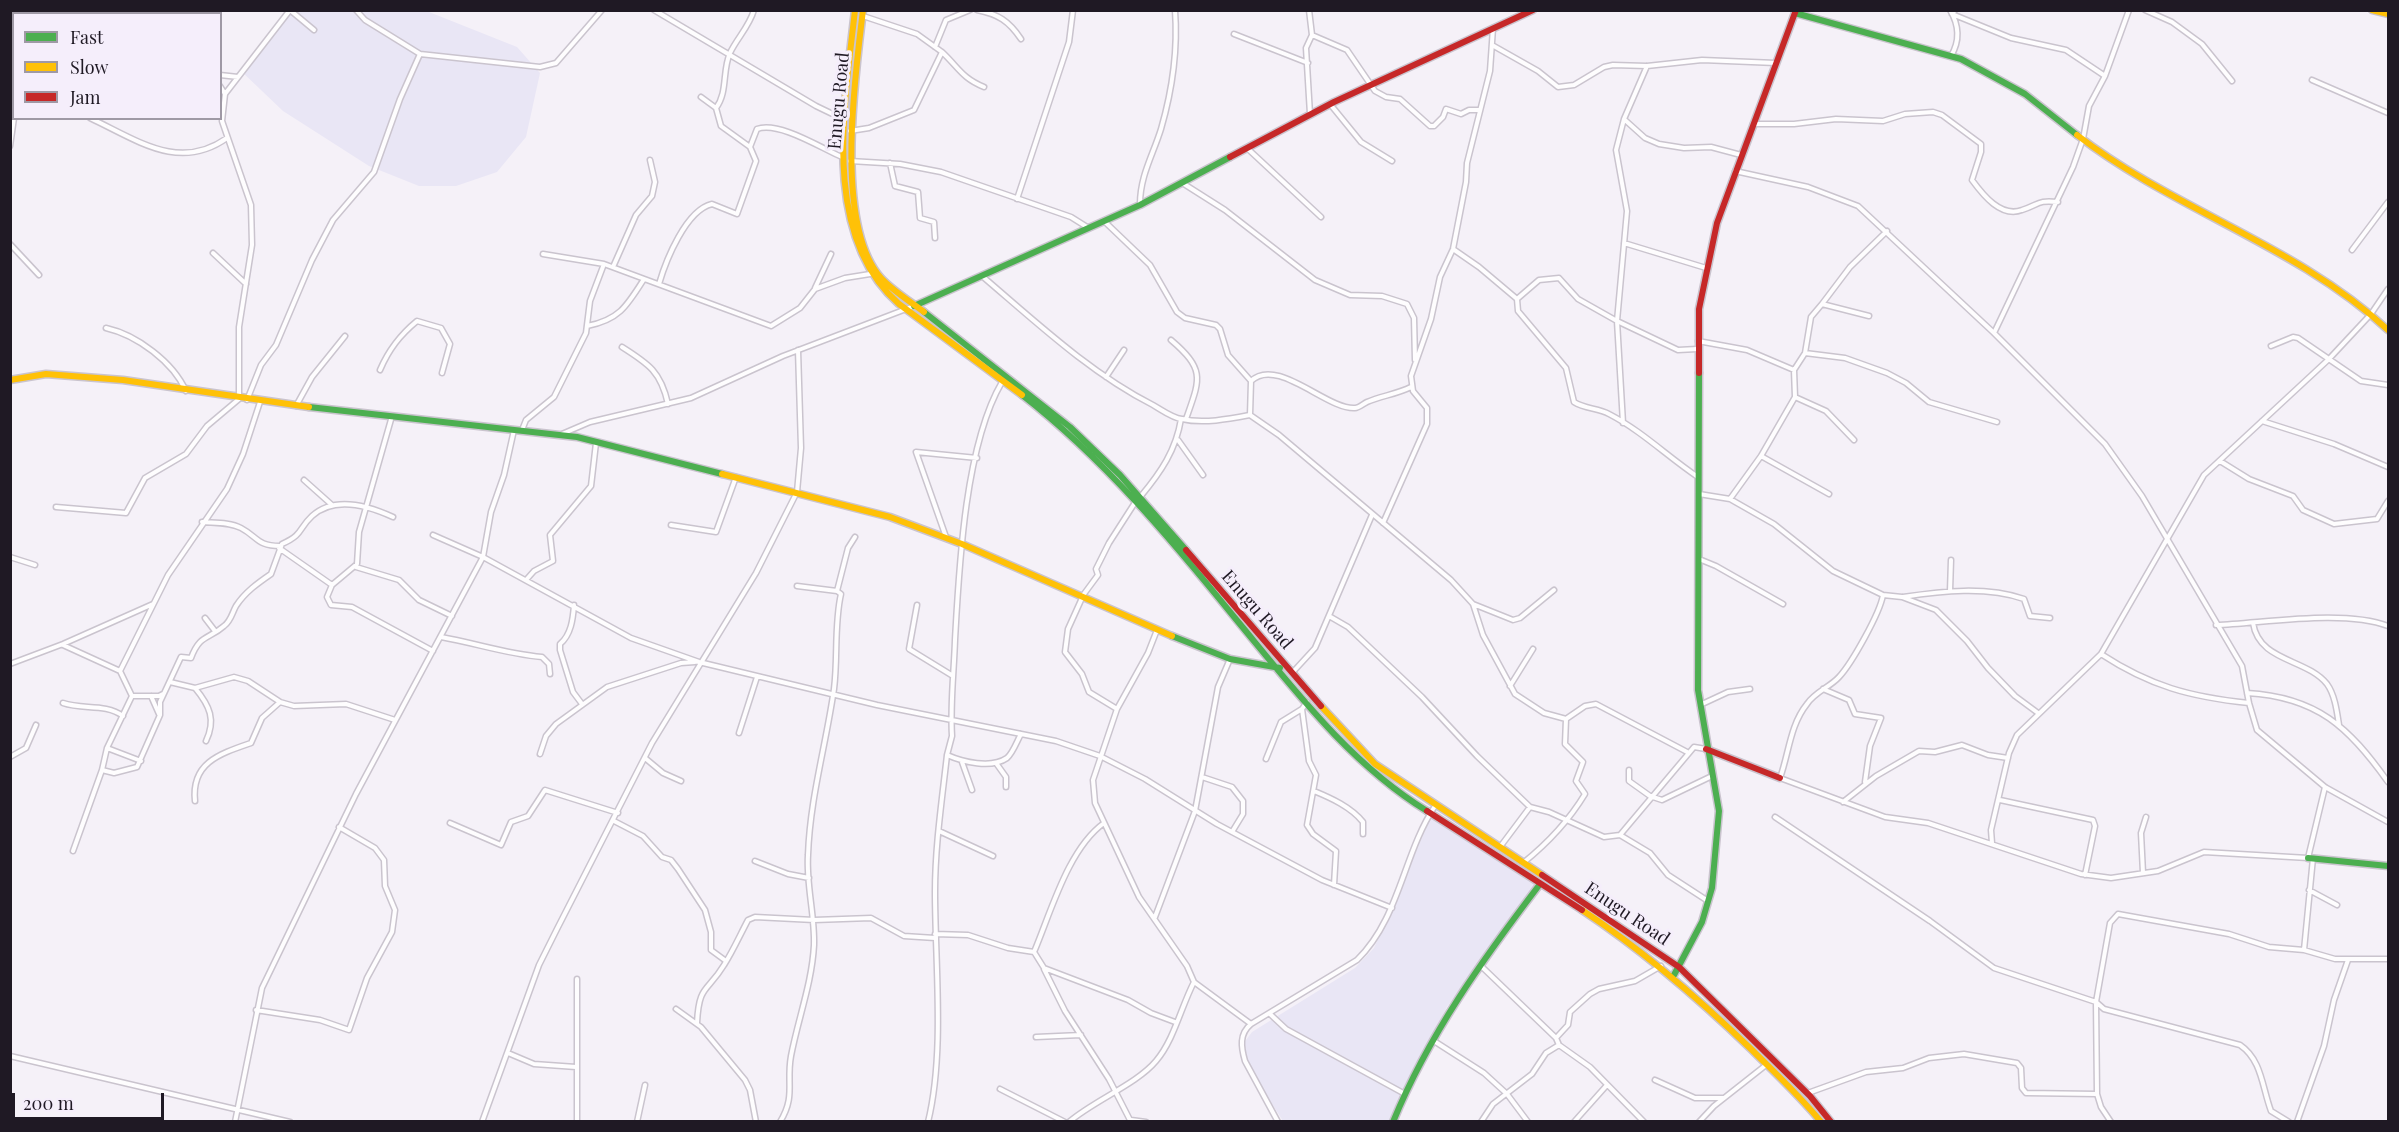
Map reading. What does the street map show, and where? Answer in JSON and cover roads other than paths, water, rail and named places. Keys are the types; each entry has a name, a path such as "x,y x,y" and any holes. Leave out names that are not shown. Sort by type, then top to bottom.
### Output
{"main road":[{"path":"855,10 843,119 842,157 850,214 861,251 871,274 877,284 906,309 1065,430 1139,498"},
{"path":"914,306 1184,184 1330,104 1533,10"},
{"path":"2372,10 2388,14"},
{"path":"1674,975 1702,922 1708,901 1719,811 1706,749 1700,705 1697,349 1699,309 1717,223 1795,12 1951,56 2025,94 2083,139 2128,169 2314,274 2371,314 2388,330"},
{"name":"Enugu Road","path":"863,13 849,131 849,161 856,212 873,265 882,279 1070,427 1139,498 1282,667 1292,673 1375,764 1678,967 1808,1093 1832,1122"},
{"path":"10,380 46,374 123,380 260,402 522,429 596,441 890,517 962,544 1156,630 1230,659 1282,667 1307,701 1370,770 1674,975 1767,1065 1821,1122"},
{"path":"1706,749 1780,778"},
{"path":"2311,858 2388,866"},
{"path":"1393,1122 1434,1041 1479,964 1540,884"}],"street":[{"path":"56,507 126,513 145,477 186,454 207,426 239,399 239,327 252,245 251,205 222,121 225,94 290,10 314,30"},
{"path":"355,11 420,54 546,67 556,63 572,47 602,10"},
{"path":"654,10 816,106 843,119"},
{"path":"716,108 725,88 730,54 751,21 754,10"},
{"path":"935,47 946,20 970,10"},
{"path":"977,10 992,12 1011,24 1022,39"},
{"path":"1017,199 1069,42 1073,10"},
{"path":"1140,205 1142,180 1161,129 1173,74 1177,35 1175,10"},
{"path":"1309,10 1312,35 1306,48 1309,63 1310,114"},
{"path":"1994,333 2058,202 2083,139 2089,106 2105,76 2129,10"},
{"path":"2145,10 2152,16 2172,22 2202,44 2232,81"},
{"path":"1952,12 2011,38 2066,50 2105,76"},
{"path":"1951,56 1958,39 1952,12"},
{"path":"863,13 917,34 942,52 959,68 966,80 984,87"},
{"path":"1415,363 1427,332 1440,277 1453,249 1479,110 1490,71 1494,27"},
{"path":"1234,34 1309,63"},
{"path":"1312,35 1347,50 1370,85 1379,94 1395,97 1409,104 1432,127 1443,117 1446,109 1461,114 1469,110 1479,110"},
{"path":"1492,45 1538,71 1558,87 1574,85 1604,67 1647,66 1702,60 1776,63"},
{"path":"849,131 869,128 914,110 942,52"},
{"path":"248,400 261,365 276,345 312,260 333,220 374,172 400,99 420,54"},
{"path":"1623,423 1617,321 1627,211 1616,150 1624,119 1647,66"},
{"path":"222,75 238,77"},
{"path":"2312,80 2388,113"},
{"path":"222,89 225,94"},
{"path":"659,285 666,258 698,210 712,204 737,214 756,162 750,147 721,126 716,108 701,97"},
{"path":"1330,104 1361,142 1392,161"},
{"path":"1753,124 1794,124 1836,119 1883,121 1905,114 1933,112 1942,115 1981,144 1981,152 1972,180 1983,195 2003,210 2020,211 2040,200 2058,202"},
{"path":"1624,119 1645,138 1659,144 1684,148 1711,147 1741,155"},
{"path":"10,146 14,120"},
{"path":"94,120 167,153 186,155 212,149 227,138"},
{"path":"750,147 757,129 767,128 804,139 842,157"},
{"path":"1247,148 1321,217"},
{"path":"613,267 636,215 652,196 655,182 650,160"},
{"path":"849,161 890,163 941,172 1071,217 1087,227"},
{"path":"890,163 895,186 918,192 920,218 934,222 935,238"},
{"path":"1735,171 1808,187 1857,206 1887,231 1994,333 2104,444 2142,496 2241,666 2254,723 2266,740 2325,787 2388,822"},
{"path":"1184,184 1225,210 1315,280 1350,295 1382,296 1407,304 1411,308 1416,331 1415,363 1411,387 1427,408 1428,419 1383,523"},
{"path":"2352,250 2388,202"},
{"path":"1104,221 1150,265 1177,312 1185,318 1208,322 1220,329 1228,355 1251,381 1250,415"},
{"path":"1730,499 1761,456 1795,397 1794,370 1805,353 1811,317 1850,267 1887,231"},
{"path":"1624,243 1706,268"},
{"path":"10,244 39,275"},
{"path":"1453,249 1517,298 1518,311 1566,368 1574,402 1610,414 1653,442 1672,460 1698,477"},
{"path":"213,253 246,285"},
{"path":"543,254 604,264 771,326 800,308 815,289 831,254"},
{"path":"522,429 526,420 554,397 587,326 590,301 604,264"},
{"path":"815,289 845,278 871,274"},
{"path":"982,275 1041,327 1106,377 1183,419 1224,420 1250,415 1279,435 1383,523 1403,543 1451,580 1473,604 1483,635 1515,694 1544,713 1566,719 1585,706 1603,706 1689,753"},
{"path":"1517,298 1539,280 1559,278 1578,299 1617,321 1678,350 1697,349"},
{"path":"587,326 613,319 632,299 644,279"},
{"path":"1992,843 1991,830 2000,800 2008,758 2018,735 2101,654 2204,475 2328,359 2371,314 2388,289"},
{"path":"1822,304 1869,316"},
{"path":"561,435 590,422 668,404 729,382 798,350 914,306"},
{"path":"380,370 388,351 402,333 417,321 441,328 450,344 442,373"},
{"path":"106,328 126,334 166,361 173,368 187,392"},
{"path":"1416,331 1422,334 1427,332"},
{"path":"297,406 312,377 345,336"},
{"path":"2271,346 2296,338 2361,381 2388,385"},
{"path":"1116,709 1089,692 1082,674 1065,652 1068,629 1082,598 1098,575 1096,569 1109,543 1139,498 1161,472 1178,440 1183,419 1198,385 1198,374 1189,356 1171,340"},
{"path":"1698,341 1747,350 1794,370"},
{"path":"1416,342 1422,347"},
{"path":"622,348 647,363 660,379 668,404"},
{"path":"482,1122 539,965 645,758 699,662 756,573 797,492 801,448 798,350"},
{"path":"1106,377 1124,350"},
{"path":"1805,353 1845,358 1887,373 1906,383 1929,402 1998,422"},
{"path":"1251,381 1260,375 1275,375 1343,405 1357,408 1411,387"},
{"path":"928,1122 932,1104 936,1050 935,869 951,736 962,544 987,415 1002,382"},
{"path":"1795,397 1826,411 1854,440"},
{"path":"120,671 168,575 234,474 260,402"},
{"path":"392,416 368,507 359,532 356,567 332,585 327,597 331,605 352,607 433,651"},
{"path":"2262,421 2334,444 2388,467"},
{"path":"235,1122 262,988 339,827 483,557 491,512 504,475 515,429"},
{"path":"1178,440 1203,475"},
{"path":"526,580 534,571 553,561 550,536 591,486 596,441"},
{"path":"946,538 916,452 977,458"},
{"path":"1761,456 1829,494"},
{"path":"2220,461 2249,479 2293,496 2303,510 2334,524 2377,519 2388,501"},
{"path":"671,525 716,532 737,476"},
{"path":"304,480 332,505"},
{"path":"1699,494 1730,499 1774,524 1833,571 1883,595 1902,597 1950,591 2008,594 2024,599 2030,616 2050,618"},
{"path":"102,770 114,773 135,768 141,761 160,714 160,702 181,657 191,658 200,638 215,632 229,621 237,605 255,584 272,574 280,547 301,534 315,513 332,505 368,507 393,518"},
{"path":"1292,673 1311,654 1372,515"},
{"path":"202,522 239,526 264,546 280,547 332,585"},
{"path":"434,535 483,557 631,638 699,662 833,694 1056,741 1100,756 1145,779 1232,832 1334,885 1392,908"},
{"path":"780,1122 788,1109 791,1096 790,1059 812,968 814,920 807,855 814,790 838,656 837,613 840,594 837,591 848,548 855,537"},
{"path":"10,557 35,565"},
{"path":"1698,559 1716,566 1783,604"},
{"path":"1950,591 1951,560"},
{"path":"356,567 399,580 419,600 452,616"},
{"path":"797,586 837,591"},
{"path":"1473,604 1513,620 1520,618 1554,590"},
{"path":"1883,595 1878,615 1839,677 1807,703 1799,716 1792,733 1791,749 1780,778 1885,817 1928,824 2085,875 2110,878 2158,872 2204,852 2311,858"},
{"path":"1902,597 1936,609 2015,696 2038,713"},
{"path":"10,664 63,644 154,604"},
{"path":"574,605 573,623 565,640 560,644 560,650 573,692 582,704"},
{"path":"917,605 909,649 953,676"},
{"path":"1329,616 1348,627 1407,682 1530,807 1604,837 1620,834 1694,747 1706,749"},
{"path":"205,618 215,632"},
{"path":"2216,625 2348,618 2374,621 2388,626"},
{"path":"2253,623 2257,640 2266,649 2326,684 2334,700 2339,726"},
{"path":"1156,630 1148,653 1116,709 1100,756 1092,792 1104,824 1139,897 1187,966 1194,982 1251,1024"},
{"path":"441,637 472,642 502,652 542,657 549,664 550,674"},
{"path":"63,644 120,671 132,696 106,748 102,770 73,851"},
{"path":"1510,686 1533,649"},
{"path":"2101,654 2132,674 2176,692 2214,700 2248,703"},
{"path":"1155,918 1195,811 1218,687 1230,659"},
{"path":"540,754 551,730 607,687 681,663 699,662"},
{"path":"169,682 195,688 234,677 248,681 280,702 294,706 346,704 396,720"},
{"path":"739,734 757,677"},
{"path":"132,696 159,696 167,688"},
{"path":"195,688 210,709 212,729 206,741"},
{"path":"1700,705 1728,692 1750,689"},
{"path":"1823,689 1849,700 1855,714 1881,718 1870,746 1865,783"},
{"path":"2247,693 2270,694 2305,703 2339,726 2374,762 2388,782"},
{"path":"151,695 160,714"},
{"path":"1266,759 1281,722 1302,709 1307,701"},
{"path":"195,801 193,785 201,769 227,751 250,743 262,718 280,702"},
{"path":"63,703 80,709 114,710 123,716"},
{"path":"1302,709 1309,761 1316,775 1307,825 1313,834 1336,851 1334,885"},
{"path":"1523,863 1536,855 1569,821 1585,793 1576,781 1583,762 1565,744 1566,719"},
{"path":"10,757 27,748 36,725"},
{"path":"947,755 972,763 996,763 1008,758 1021,734"},
{"path":"1843,802 1865,783 1919,751 1935,752 1962,746 2008,758"},
{"path":"106,748 141,761"},
{"path":"645,758 663,773 681,782"},
{"path":"961,761 967,770 972,790"},
{"path":"967,770 972,763"},
{"path":"996,763 1006,777 1006,787"},
{"path":"1629,770 1629,781 1650,796 1666,800 1712,776"},
{"path":"1202,777 1232,787 1244,801 1243,814 1232,832"},
{"path":"2304,950 2311,858 2325,787"},
{"path":"450,823 501,845 511,822 528,816 545,790 618,813"},
{"path":"1314,791 1335,800 1358,817 1363,822 1363,834"},
{"path":"2000,800 2093,820 2095,826 2085,875"},
{"path":"1278,1122 1254,1080 1242,1051 1243,1034 1251,1024 1357,960 1371,947 1392,908 1430,812 1435,806"},
{"path":"1499,848 1530,807"},
{"path":"1775,817 1930,921 1994,968 2096,1002 2104,1009 2240,1044 2250,1052 2254,1060 2265,1086 2265,1095 2271,1111 2289,1122"},
{"path":"2143,873 2141,833 2146,817"},
{"path":"614,821 643,836 662,857 671,860 705,910 711,932 711,950 726,961"},
{"path":"1034,952 1074,858 1085,841 1104,824"},
{"path":"256,1010 320,1020 348,1030 367,978 392,932 395,910 385,886 384,860 375,848 339,827"},
{"path":"1979,839 1991,830"},
{"path":"939,831 993,856"},
{"path":"1620,834 1650,853 1668,875 1708,901"},
{"path":"755,861 788,874 809,878"},
{"path":"2309,891 2337,904"},
{"path":"2111,1122 2097,1094 2096,1002 2110,923 2118,914 2229,934 2276,948 2304,950 2348,960 2388,959"},
{"path":"697,1023 698,1003 703,990 726,961 748,920 755,917 814,920 871,918 904,936 968,934 1008,948 1034,952 1131,1121 1146,1122"},
{"path":"2297,1122 2324,1046 2334,1000 2348,960"},
{"path":"1479,964 1556,1038 1559,1045 1590,1067 1644,1122"},
{"path":"1556,1038 1568,1025 1570,1012 1590,994 1599,989 1635,981 1662,966"},
{"path":"1044,968 1128,1000 1151,1013 1175,1022"},
{"path":"577,979 577,1122"},
{"path":"1000,1089 1067,1122 1157,1060 1173,1032 1175,1022 1194,982"},
{"path":"675,1009 697,1023 745,1080 750,1090 756,1122"},
{"path":"2096,1012 2104,1009"},
{"path":"1270,1013 1286,1029 1405,1095"},
{"path":"1036,1036 1081,1035"},
{"path":"1434,1041 1484,1073 1507,1094 1528,1122"},
{"path":"1481,1122 1493,1104 1532,1074 1546,1053 1559,1045"},
{"path":"508,1053 534,1064 576,1067"},
{"path":"1808,1093 1866,1072 1903,1068 1929,1058 1964,1054 2017,1063 2021,1068 2022,1088 2026,1093 2097,1094"},
{"path":"10,1056 290,1122"},
{"path":"1700,1122 1723,1098 1767,1065"},
{"path":"1655,1080 1695,1098 1723,1098"},
{"path":"637,1122 645,1085"},
{"path":"1574,1122 1607,1085"}]}
